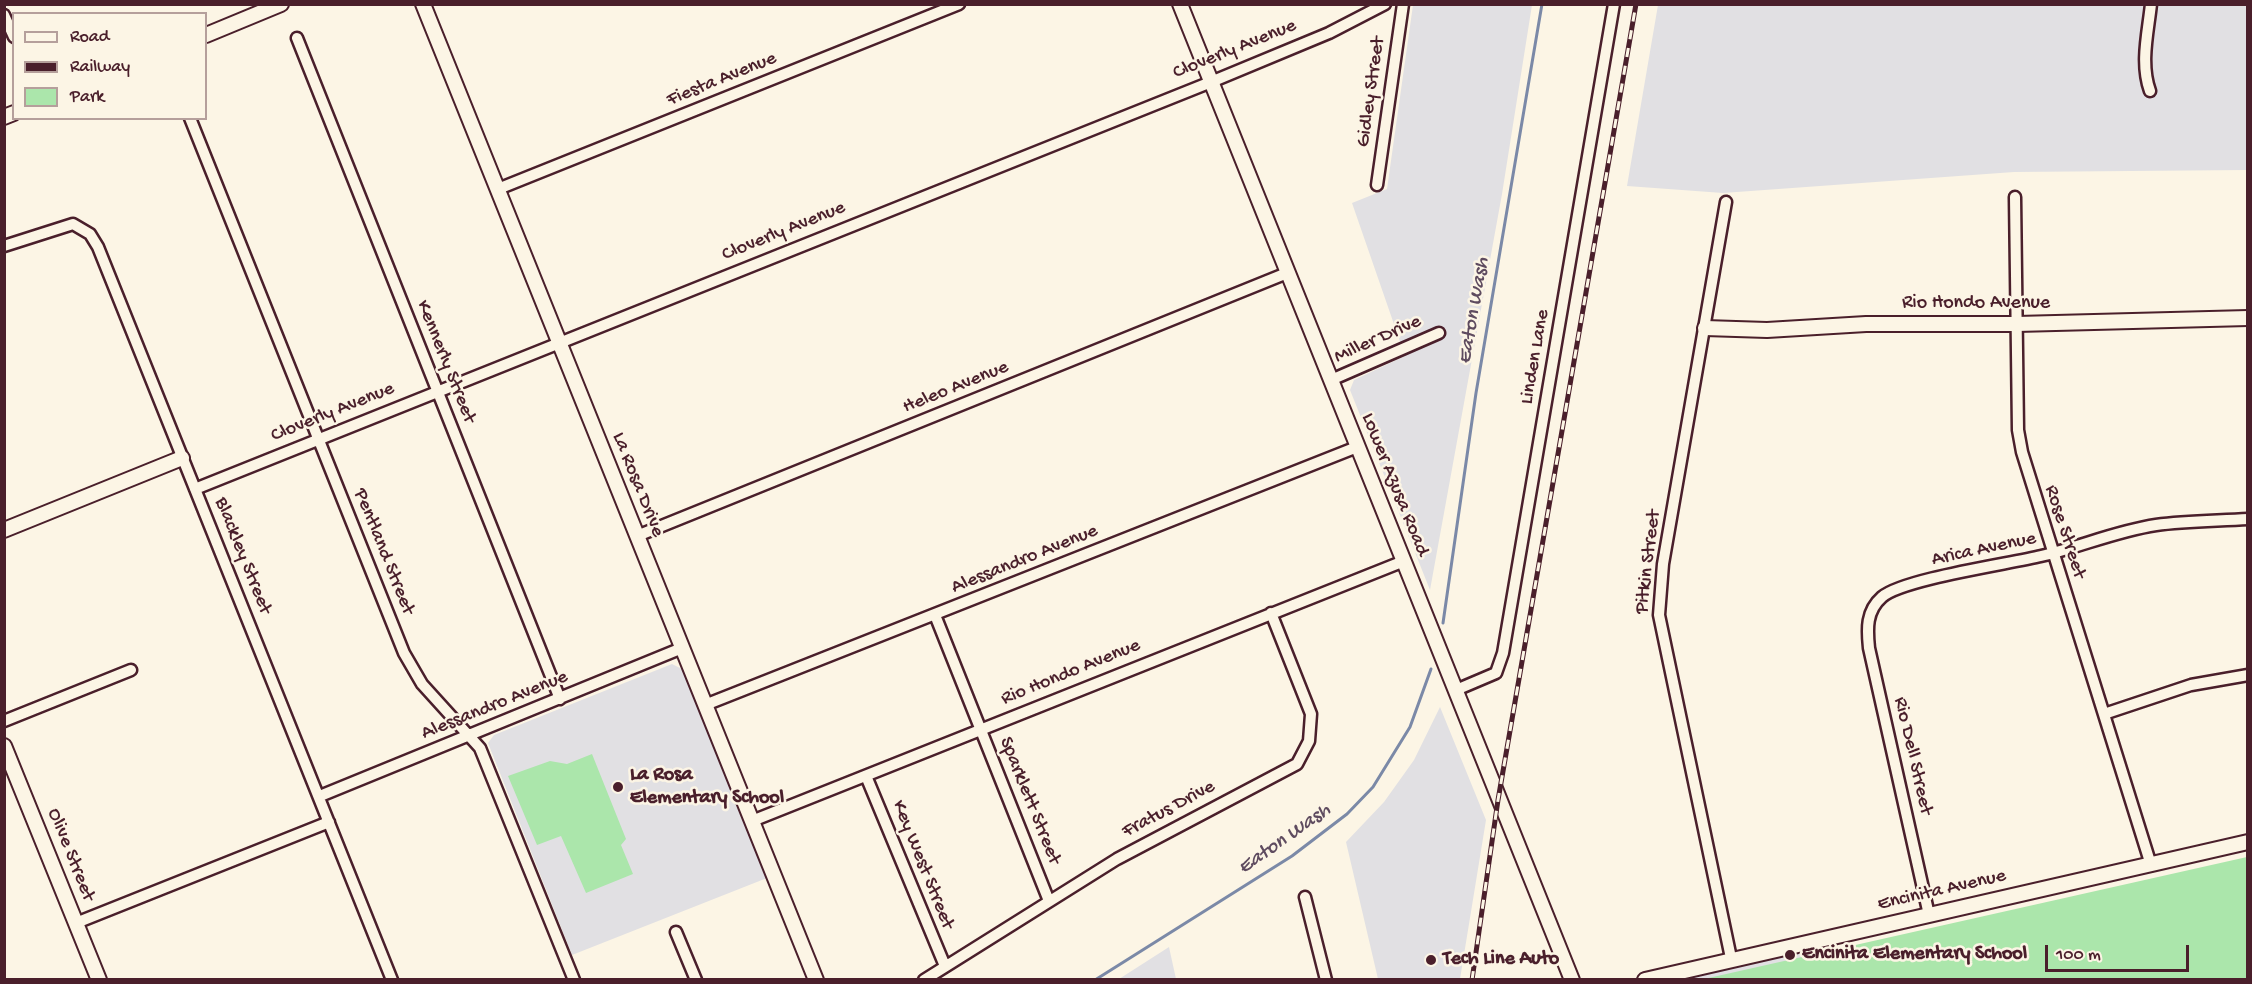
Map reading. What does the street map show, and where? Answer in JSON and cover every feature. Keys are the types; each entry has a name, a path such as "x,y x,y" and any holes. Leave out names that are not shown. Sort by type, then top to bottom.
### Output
{"street":[{"path":"207,35 281,4"},
{"name":"La Rosa Drive","path":"423,4 816,980"},
{"name":"Fiesta Avenue","path":"498,189 959,4"},
{"name":"Lower Azusa Road","path":"1180,4 1572,980"},
{"name":"Cloverly Avenue","path":"195,489 1211,82 1329,33 1385,4"},
{"name":"Gidley Street","path":"1377,185 1404,4"},
{"name":"Linden Lane","path":"1456,690 1496,673 1503,653 1614,4"},
{"path":"2150,91 2145,77 2144,62 2151,4"},
{"path":"4,15 12,33"},
{"name":"Kennerly Street","path":"297,38 560,699"},
{"name":"Pentland Street","path":"191,120 404,653 422,684 480,748 574,980"},
{"name":"Rose Street","path":"2015,197 2018,430 2022,452 2051,554 2151,865"},
{"name":"Pitkin Street","path":"1726,202 1663,564 1659,615 1667,665 1731,958"},
{"name":"Blackley Street","path":"4,246 73,224 90,234 98,246 392,980"},
{"name":"Heleo Avenue","path":"638,536 1287,273"},
{"name":"Rio Hondo Avenue","path":"1705,328 1718,331 1907,323 2017,324 2247,318"},
{"name":"Miller Drive","path":"1330,380 1439,333"},
{"name":"Alessandro Avenue","path":"705,705 1358,447"},
{"path":"4,530 182,458"},
{"name":"Arica Avenue","path":"1874,605 1884,596 1913,584 2051,554 2110,536 2158,525 2247,519"},
{"name":"Rio Hondo Avenue","path":"752,821 1404,561"},
{"name":"Rio Dell Street","path":"1874,605 1867,629 1869,648 1929,915"},
{"name":"Fratus Drive","path":"924,980 1150,840 1298,764 1309,741 1312,728 1311,714 1271,613"},
{"name":"Sparklett Street","path":"935,615 1049,901"},
{"name":"Alessandro Avenue","path":"320,796 682,648"},
{"path":"4,721 131,670"},
{"path":"2104,714 2191,685 2247,675"},
{"name":"Olive Street","path":"4,746 99,980"},
{"name":"Key West Street","path":"866,776 945,966"},
{"path":"76,923 329,822"},
{"name":"Encinita Avenue","path":"1645,980 1731,958 2247,843"},
{"path":"1305,897 1326,980"},
{"path":"676,932 696,980"}],"shaded area":[{"path":"1413,5 1532,5 1502,194 1430,590 1350,390 1354,380 1405,356 1352,203 1387,189"},
{"path":"1658,5 2247,5 2247,170 2014,172 1723,193 1627,186"},
{"name":"La Rosa Elementary School","path":"672,664 682,669 767,878 572,955 488,743 494,735"},
{"path":"1440,707 1486,820 1460,979 1378,979 1346,842 1384,802 1414,760"},
{"name":"Encinita Elementary School","path":"1831,936 1839,979 1648,980"},
{"path":"1169,947 1176,979 1119,979"}],"green space":[{"path":"592,754 626,839 621,845 633,874 586,893 561,836 537,845 508,776 550,761 567,764"},
{"path":"2247,857 2247,979 1704,979"}],"waterway":[{"name":"Eaton Wash","path":"1443,623 1476,393 1542,4"},
{"name":"Eaton Wash","path":"1095,980 1292,856 1347,814 1373,787 1410,727 1431,669"}],"railway":[{"path":"1472,980 1498,800 1636,4"}],"place":[{"name":"La Rosa Elementary School","path":"618,787"},
{"name":"Encinita Elementary School","path":"1790,955"},
{"name":"Tech Line Auto","path":"1431,960"}]}
